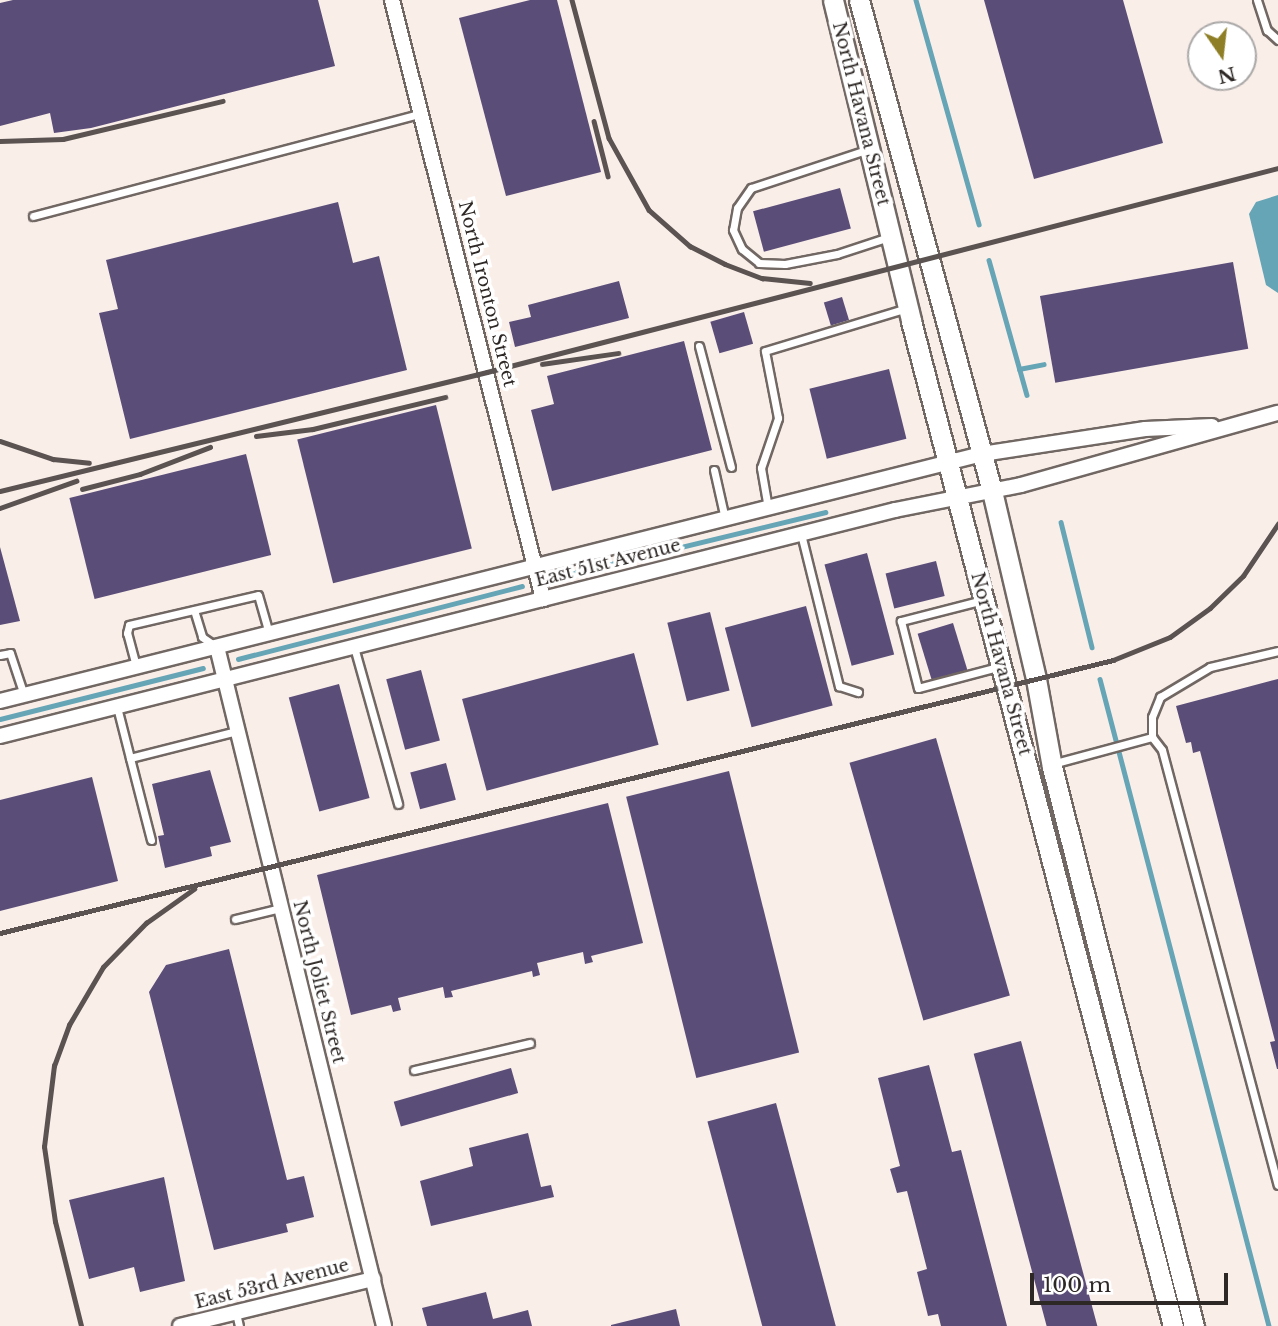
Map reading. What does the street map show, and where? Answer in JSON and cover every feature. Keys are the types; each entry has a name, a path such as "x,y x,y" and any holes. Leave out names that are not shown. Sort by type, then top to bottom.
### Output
{"main road":[{"name":"North Havana Street","path":"833,0 908,308 1173,1326"},
{"name":"North Havana Street","path":"859,0 992,491 1036,679 1051,765 1194,1326"}],"street":[{"name":"North Ironton Street","path":"392,0 543,599"},
{"name":"East 51st Avenue","path":"0,736 801,533 992,491 1181,444 1224,426 1278,413"},
{"name":"East 51st Avenue","path":"0,701 982,454 1145,429 1224,426"},
{"name":"North Joliet Street","path":"217,647 384,1326"},
{"name":"East 53rd Avenue","path":"180,1326 238,1319 373,1279"}],"lane":[{"path":"1257,0 1267,30 1278,40"},
{"path":"33,216 421,114"},
{"path":"870,148 751,188 737,208 733,230 742,249 759,263 785,264 837,254 891,237"},
{"path":"768,508 761,468 778,418 765,351 908,308"},
{"path":"699,346 731,467"},
{"path":"713,470 725,519"},
{"path":"801,533 839,686 858,692"},
{"path":"136,667 127,633 129,625 258,594 269,634"},
{"path":"984,600 901,621 918,688 1001,667"},
{"path":"194,610 202,637 217,647"},
{"path":"354,647 398,804"},
{"path":"1278,651 1210,667 1160,697 1152,717 1152,737 1162,750 1278,1185"},
{"path":"0,655 10,653 24,695"},
{"path":"117,707 151,840"},
{"path":"130,758 238,731"},
{"path":"1051,765 1152,737"},
{"path":"235,919 281,908"},
{"path":"414,1069 530,1042"}],"water":[{"path":"1278,195 1278,293 1266,285 1249,214 1256,202"}],"building":[{"path":"13,0 318,0 335,66 91,128 54,133 50,113 0,126 0,3"},
{"path":"530,0 557,0 601,172 506,196 459,18"},
{"path":"984,0 1123,0 1163,143 1034,179"},
{"path":"840,188 851,229 764,252 753,211"},
{"path":"338,202 353,263 379,256 407,370 130,439 99,313 118,309 106,260"},
{"path":"1233,262 1248,349 1055,383 1040,296"},
{"path":"619,281 629,318 515,347 509,322 531,317 528,305"},
{"path":"842,297 849,320 831,326 824,303"},
{"path":"744,312 753,344 719,353 710,322"},
{"path":"684,341 712,450 552,491 531,410 554,404 547,376"},
{"path":"889,369 906,439 827,459 809,389"},
{"path":"436,405 472,549 333,583 297,440"},
{"path":"246,454 271,555 95,599 69,498"},
{"path":"0,547 20,621 0,625"},
{"path":"867,553 894,654 852,666 824,564"},
{"path":"936,561 945,596 894,609 886,574"},
{"path":"806,606 833,705 752,727 725,628"},
{"path":"710,612 730,691 687,701 667,623"},
{"path":"953,623 967,670 932,681 918,634"},
{"path":"634,653 659,745 487,791 462,699"},
{"path":"421,670 440,741 405,750 386,679"},
{"path":"1278,679 1277,1069 1270,1042 1275,1041 1200,751 1193,753 1191,742 1186,743 1176,706"},
{"path":"339,684 370,798 319,811 289,697"},
{"path":"936,738 1010,996 923,1020 849,763"},
{"path":"446,763 456,800 420,809 410,773"},
{"path":"210,770 231,842 210,847 212,856 165,868 158,836 164,835 152,784"},
{"path":"729,771 799,1052 696,1078 626,797"},
{"path":"92,777 118,881 0,911 0,800"},
{"path":"608,803 643,943 591,956 593,962 585,964 583,952 537,963 540,975 533,977 532,971 451,991 453,997 445,998 443,987 398,998 401,1010 393,1012 391,1005 351,1015 317,875"},
{"path":"229,949 287,1180 304,1176 314,1217 286,1224 288,1232 214,1250 149,992 166,965"},
{"path":"1021,1041 1097,1326 1047,1326 974,1054"},
{"path":"929,1065 952,1152 961,1150 1007,1326 941,1326 938,1314 928,1316 917,1272 927,1269 907,1191 897,1193 890,1169 900,1166 878,1078"},
{"path":"511,1068 518,1093 401,1127 394,1102"},
{"path":"776,1103 836,1326 762,1326 707,1121"},
{"path":"528,1133 541,1187 551,1185 554,1197 431,1226 420,1181 473,1166 469,1148"},
{"path":"164,1177 185,1281 140,1292 134,1267 89,1279 69,1200"},
{"path":"486,1292 493,1319 528,1310 532,1326 427,1326 422,1308"},
{"path":"676,1309 680,1326 611,1326 611,1325"}],"waterway":[{"path":"916,0 979,224"},
{"path":"989,260 1027,395"},
{"path":"1019,369 1044,364"},
{"path":"557,577 825,512"},
{"path":"1061,522 1092,647"},
{"path":"238,659 522,586"},
{"path":"0,719 203,668"},
{"path":"1100,679 1269,1326"}],"railway":[{"path":"572,0 609,138 649,210 690,246 725,264 762,278 810,283"},
{"path":"0,141 63,139 223,101"},
{"path":"594,121 608,176"},
{"path":"0,491 487,372 1278,168"},
{"path":"542,364 618,353"},
{"path":"256,436 313,429 445,397"},
{"path":"0,441 53,459 89,463"},
{"path":"82,489 140,474 210,447"},
{"path":"0,508 76,481"},
{"path":"0,933 1113,660 1170,637 1210,608 1243,576 1278,524"},
{"path":"81,1326 55,1222 44,1147 54,1066 69,1025 103,967 146,923 194,889"}]}
